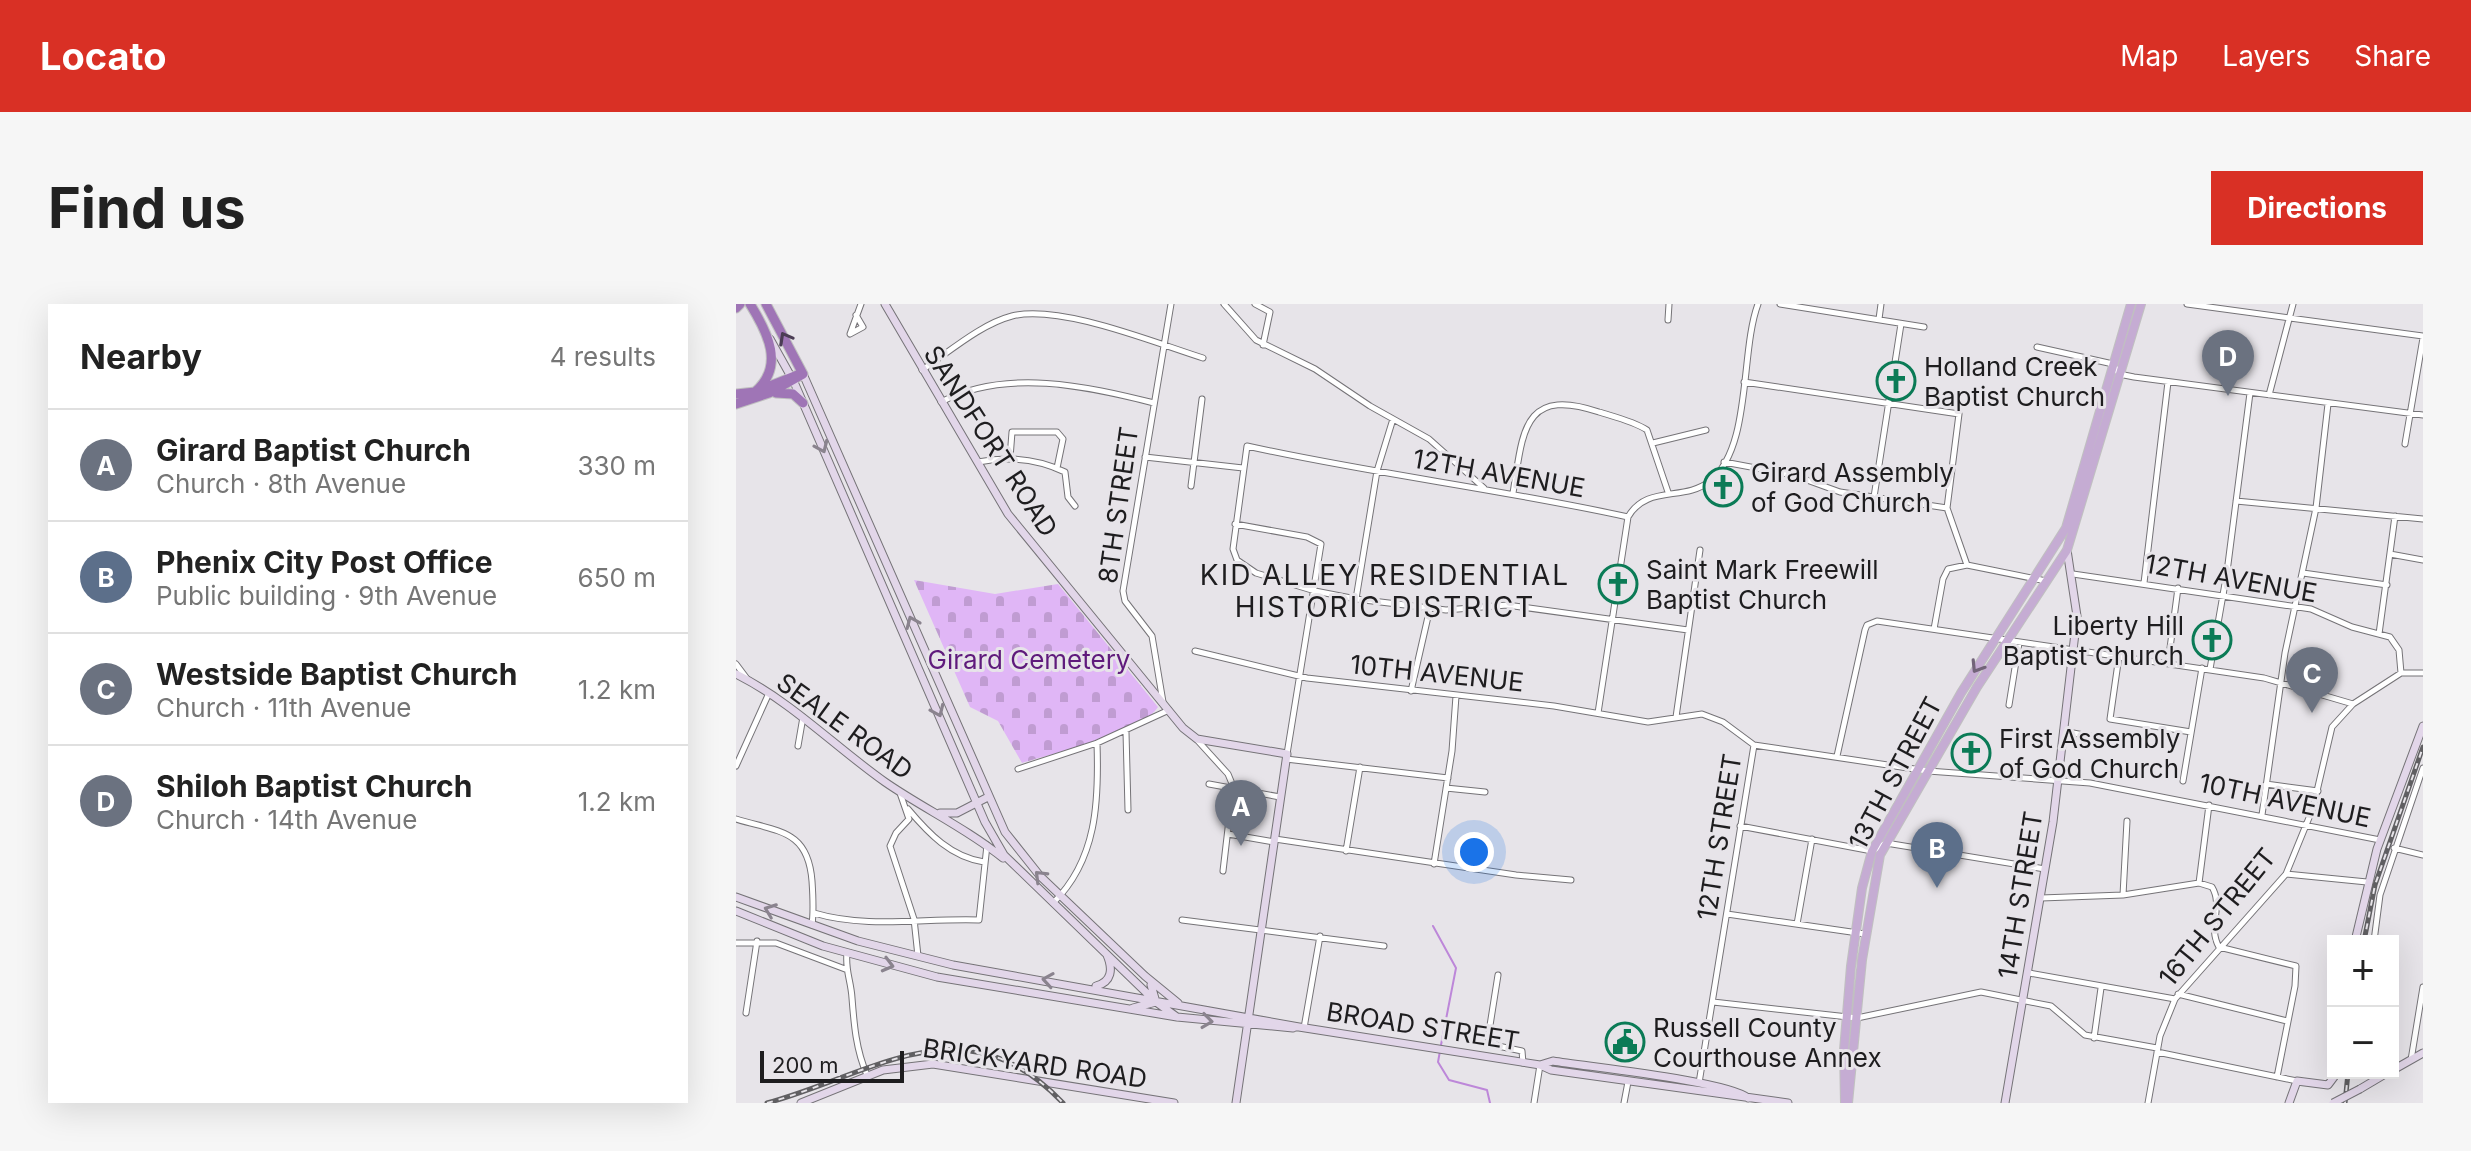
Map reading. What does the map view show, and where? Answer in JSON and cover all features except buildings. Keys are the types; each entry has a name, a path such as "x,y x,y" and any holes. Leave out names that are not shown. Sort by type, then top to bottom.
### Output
{"highway":[{"path":"750,304 762,323 773,363 768,378 755,392"},
{"path":"736,394 755,392 803,374 766,304"},
{"path":"736,404 769,393 792,379"},
{"path":"769,393 793,394 803,403"}],"main road":[{"name":"SANDFORT ROAD","path":"885,304 977,463 1021,531 1197,739"},
{"name":"14TH STREET","path":"2066,528 2131,304"},
{"path":"2047,581 2067,550 2141,304"},
{"path":"762,323 803,403 977,802 1004,855 1177,1017"},
{"path":"803,374 988,797 1018,851 1109,942 1180,1004"},
{"path":"2035,578 2066,528"},
{"name":"14TH STREET","path":"2005,1103 2041,898 2078,605 2067,550"},
{"name":"13TH STREET","path":"1846,1103 1846,1017 1855,933 1872,851 1916,769 2035,578"},
{"name":"13TH STREET","path":"1846,1103 1865,934 1875,873 1886,843 2007,641 2047,581"},
{"name":"SEALE ROAD","path":"736,674 803,717 900,792 987,845 1017,869"},
{"path":"2356,935 2367,882 2380,840 2423,726"},
{"path":"1197,739 1287,756 1236,1103"},
{"name":"SEALE ROAD","path":"931,810 957,813 988,797"},
{"path":"736,897 796,920 918,956 1302,1028"},
{"path":"736,911 847,953 970,984 1177,1017 1248,1026 1302,1028"},
{"path":"1091,987 1108,979 1111,973 1104,951 1109,942"},
{"path":"1145,976 1156,1000"},
{"path":"1129,1009 1156,1000"},
{"name":"BROAD STREET","path":"1302,1028 1628,1082 1741,1092 1748,1098 1788,1103"},
{"path":"2399,1067 2423,1053"},
{"name":"BROAD STREET","path":"1540,1065 1553,1061 1698,1088"},
{"name":"BRICKYARD ROAD","path":"801,1103 867,1075 899,1067 933,1064 1174,1103"},
{"path":"2289,1103 2297,1081 2328,1085 2333,1079"},
{"path":"2333,1103 2360,1089 2371,1079"}],"street":[{"path":"856,315 861,304"},
{"name":"8TH STREET","path":"1166,706 1152,636 1130,610 1123,591 1171,304"},
{"path":"1224,304 1245,330 1263,345 1315,369 1439,445 1485,489"},
{"path":"1255,304 1270,312 1263,345"},
{"path":"1668,320 1669,304"},
{"path":"1598,713 1628,517 1642,501 1701,486 1711,480 1724,462 1733,445 1758,304"},
{"path":"1780,304 1924,327"},
{"path":"1879,319 1881,304"},
{"path":"2187,304 2423,337 2405,444"},
{"path":"2269,395 2293,304"},
{"path":"922,370 1000,320 1021,314 1103,325 1203,358"},
{"path":"1874,497 1901,324"},
{"path":"2037,347 2113,364 2119,374 2423,415"},
{"path":"1744,382 1959,414 1947,508 1967,565"},
{"path":"2144,583 2168,382"},
{"path":"941,402 980,386 1064,384 1154,403"},
{"path":"2209,669 2250,393"},
{"path":"1191,486 1202,399"},
{"path":"1513,493 1524,429 1546,406 1568,403 1642,426 1653,443 1668,492"},
{"path":"2262,815 2280,681 2316,508 2328,404"},
{"path":"1356,599 1377,471 1393,419"},
{"path":"1653,443 1706,430"},
{"path":"1010,458 1012,432 1057,432 1063,439 1057,468"},
{"name":"12TH AVENUE","path":"1244,468 1247,446 1349,469 1513,493 1628,517"},
{"path":"1145,457 1244,468 1233,549 1246,568 1315,591 1446,610 1496,605 1688,630"},
{"path":"977,463 1010,458 1057,468 1065,472 1068,497 1075,506"},
{"path":"1724,462 1776,471 1829,489 1947,508"},
{"path":"2236,501 2423,519"},
{"path":"2395,516 2379,634 2397,645 2401,673 2423,673"},
{"path":"1235,524 1307,537 1321,544 1287,756 1448,778"},
{"name":"14TH STREET","path":"2066,528 2067,550"},
{"path":"1676,717 1700,550"},
{"path":"2390,554 2423,560"},
{"path":"1934,629 1944,574 1948,569 1967,565 2047,581"},
{"path":"2303,573 2387,585"},
{"name":"12TH AVENUE","path":"2073,574 2297,605 2379,634"},
{"path":"2168,663 2178,588"},
{"path":"1411,691 1430,608"},
{"path":"1837,756 1858,657 1867,625 1871,621 2280,681 2353,704"},
{"path":"2009,705 2019,643"},
{"name":"10TH AVENUE","path":"1195,651 1301,676 1456,696 1553,703 1660,723 1676,717"},
{"path":"2119,656 2110,719 2191,732"},
{"path":"736,664 748,680"},
{"path":"2183,781 2202,668"},
{"name":"16TH STREET","path":"2148,1103 2157,1050 2176,996 2286,874 2308,823 2332,727 2353,704 2401,673"},
{"path":"736,766 769,693"},
{"path":"1434,864 1448,778 1456,696"},
{"path":"1018,769 1126,732 1166,706"},
{"name":"12TH STREET","path":"1676,717 1692,714 1713,718 1754,745 1698,1088"},
{"path":"798,746 803,717"},
{"path":"2063,731 2094,737"},
{"path":"1126,732 1128,810"},
{"path":"1197,739 1228,774 1233,786 1223,871"},
{"path":"1053,903 1080,868 1092,836 1097,743"},
{"name":"10TH AVENUE","path":"1754,745 1928,771 2057,780 2308,823 2380,840"},
{"path":"1346,851 1360,767"},
{"path":"2374,935 2376,912 2394,848 2423,768"},
{"path":"1209,784 1281,797"},
{"path":"2266,784 2318,791"},
{"path":"1446,788 1485,792"},
{"path":"900,792 909,819 896,833 890,846 914,919 918,956"},
{"path":"905,805 947,847 964,859 984,862"},
{"path":"2199,883 2209,805"},
{"path":"736,819 799,841 809,860 814,913 812,925"},
{"path":"2123,895 2127,821"},
{"path":"1740,826 1872,851 1886,843 2045,869"},
{"path":"1228,834 1571,880"},
{"path":"1797,924 1812,839"},
{"path":"814,913 855,923 914,919 979,920 987,845"},
{"name":"10TH AVENUE","path":"2394,848 2423,855"},
{"path":"2286,874 2367,882"},
{"path":"2041,898 2123,895 2207,884 2216,892 2212,932 2219,947 2296,966 2277,1077"},
{"path":"1727,914 1865,934"},
{"path":"793,934 796,920"},
{"path":"1182,920 1384,946"},
{"path":"776,943 779,928"},
{"path":"1302,1028 1320,936"},
{"path":"746,1013 757,941"},
{"path":"736,943 776,943 845,969"},
{"path":"847,953 845,969 851,986 854,1030 867,1075"},
{"path":"2029,973 2101,988 2176,996 2287,1021"},
{"path":"1498,975 1488,1038 1498,1046 1522,1051 1523,1063"},
{"path":"2411,1060 2423,987"},
{"path":"2094,1038 2101,988"},
{"path":"1713,1002 1857,1018 1970,992 2024,998 2056,1009 2081,1032 2094,1038 2297,1081"},
{"path":"1534,1103 1540,1065"},
{"path":"1624,1103 1628,1082"}],"green space":[{"name":"Girard Cemetery","path":"914,580 995,594 1058,584 1158,707 1149,716 1116,733 1022,763 998,721 970,707"}],"waterway":[{"path":"1433,926 1456,968 1441,1045"},
{"path":"1440,1051 1438,1062 1449,1080 1487,1090 1490,1103"}],"railway":[{"path":"2365,935 2375,885 2423,747"},
{"path":"767,1103 883,1063 919,1053 955,1050 991,1055 1027,1072 1063,1103"},
{"path":"2345,1103 2347,1079"}],"place":[{"name":"Holland Creek Baptist Church","path":"1896,381"},
{"name":"Shiloh Baptist Church","path":"2228,396"},
{"name":"Girard Assembly of God Church","path":"1723,487"},
{"name":"Saint Mark Freewill Baptist Church","path":"1618,584"},
{"name":"Liberty Hill Baptist Church","path":"2212,640"},
{"name":"Westside Baptist Church","path":"2312,713"},
{"name":"First Assembly of God Church","path":"1971,753"},
{"name":"Girard Baptist Church","path":"1241,846"},
{"name":"Phenix City Post Office","path":"1937,888"},
{"name":"Russell County Courthouse Annex","path":"1625,1042"}],"district":[{"name":"KID ALLEY RESIDENTIAL HISTORIC DISTRICT","path":"1385,591"}]}
